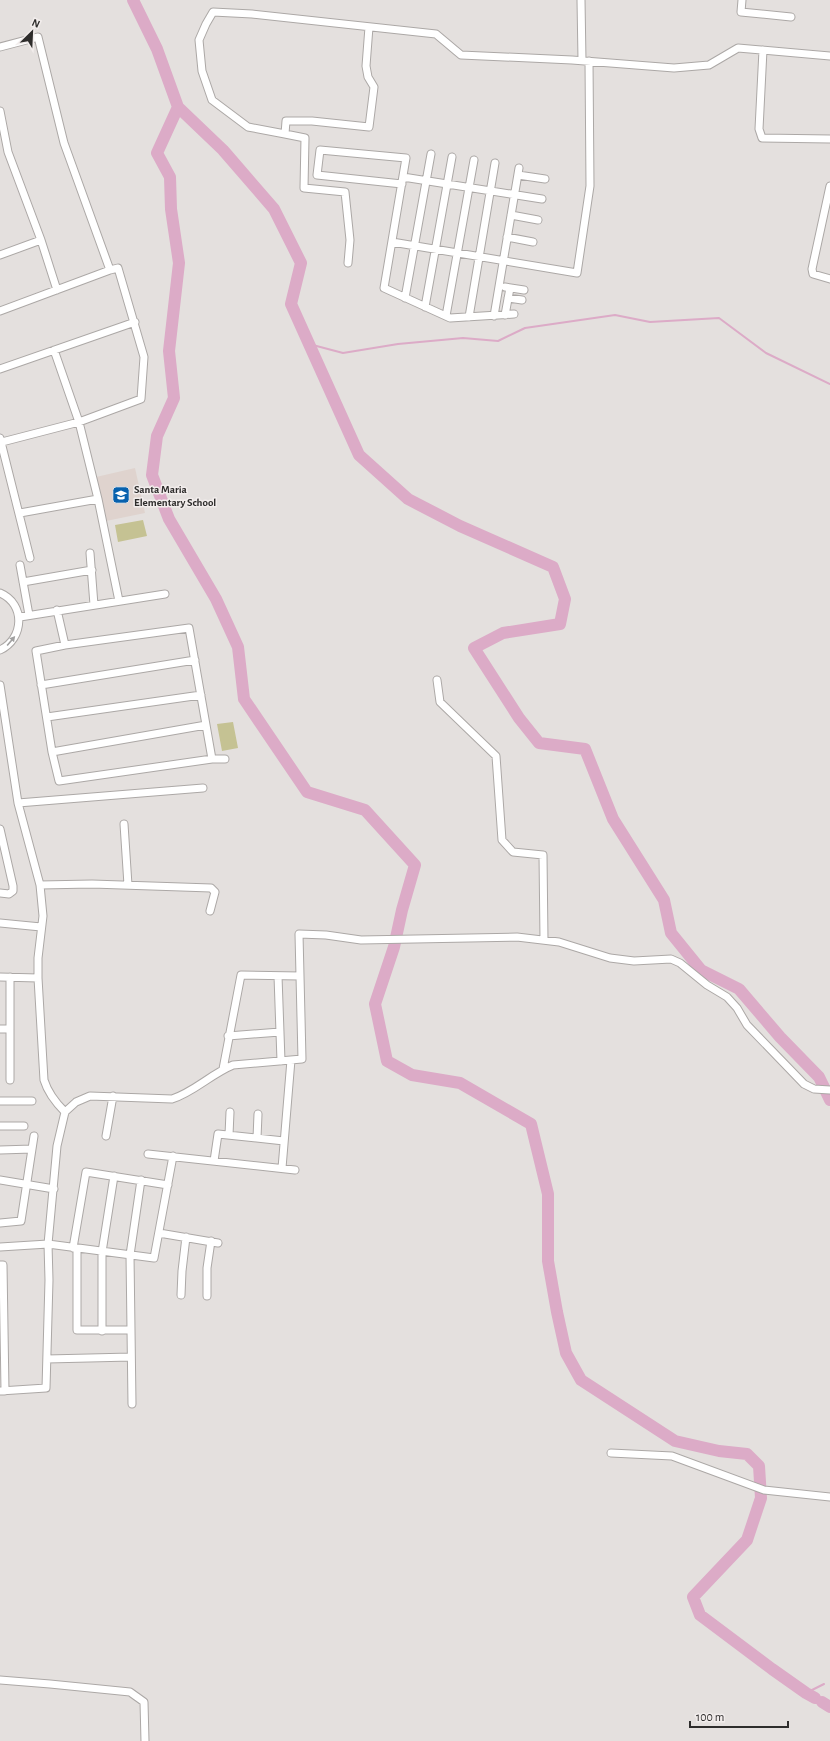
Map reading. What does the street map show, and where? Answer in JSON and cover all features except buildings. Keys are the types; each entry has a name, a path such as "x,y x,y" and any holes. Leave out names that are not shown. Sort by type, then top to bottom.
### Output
{"street":[{"path":"392,242 503,262 577,273 590,186 581,0"},
{"path":"742,0 741,12 791,17"},
{"path":"348,263 350,240 345,192 304,188 305,138 248,127 212,100 202,71 199,40 213,12 252,14 436,34 461,55 585,61 674,68 709,65 738,48 830,56"},
{"path":"286,134 286,121 312,121 369,127 374,87 368,77 366,66 369,27"},
{"path":"0,47 38,37 64,143 110,270"},
{"path":"763,50 759,129 762,138 830,139"},
{"path":"0,111 8,152 41,240 57,290"},
{"path":"514,314 450,318 384,288 403,180 406,158 320,150 317,175 403,180 426,181 542,199"},
{"path":"405,298 432,154"},
{"path":"425,307 452,157"},
{"path":"446,316 474,160"},
{"path":"469,317 495,163"},
{"path":"494,316 518,171 545,179"},
{"path":"830,186 812,270 813,274 830,279"},
{"path":"511,215 538,220"},
{"path":"507,237 533,242"},
{"path":"0,255 41,240"},
{"path":"0,311 118,268 144,357 141,399 79,422 1,440 30,558"},
{"path":"499,286 524,290"},
{"path":"505,315 510,288"},
{"path":"508,298 522,300"},
{"path":"0,368 135,322"},
{"path":"54,350 79,422 98,499 119,601"},
{"path":"20,513 98,499"},
{"path":"90,553 94,605"},
{"path":"20,565 29,615"},
{"path":"23,582 92,570"},
{"path":"0,593 5,595 15,604 20,617 19,628 14,640 5,648 0,650"},
{"path":"20,617 165,594"},
{"path":"57,610 64,645"},
{"path":"212,759 189,628 64,645 36,651 52,752 59,781 225,758"},
{"path":"41,685 195,660"},
{"path":"437,680 440,702 496,756 502,840 513,852 543,855 544,940"},
{"path":"0,685 18,803 40,885 43,916 38,958 38,978 44,1080 47,1090 55,1102 65,1112"},
{"path":"47,717 201,694"},
{"path":"52,752 206,725"},
{"path":"18,803 203,788"},
{"path":"124,824 128,885"},
{"path":"0,829 13,886 13,891 9,894 0,893"},
{"path":"40,885 128,885 211,888 215,892 210,911"},
{"path":"0,923 41,927"},
{"path":"0,1265 3,1265 2,1391 46,1388 49,1280 48,1244 57,1146 65,1112 76,1102 90,1096 172,1099 182,1096 223,1069 233,1065 302,1059 299,934 326,935 361,940 517,937 559,942 610,958 634,961 671,959 680,963 707,985 727,997 737,1008 746,1025 804,1084 814,1089 830,1090"},
{"path":"223,1069 228,1036 241,975 300,976"},
{"path":"278,976 281,1061"},
{"path":"0,977 38,978"},
{"path":"10,977 10,1080"},
{"path":"0,1029 10,1029"},
{"path":"228,1036 280,1032"},
{"path":"282,1168 291,1060"},
{"path":"106,1136 113,1096"},
{"path":"0,1101 32,1101"},
{"path":"229,1135 230,1112"},
{"path":"257,1138 258,1114"},
{"path":"0,1126 24,1126"},
{"path":"214,1161 218,1134 284,1141"},
{"path":"0,1223 21,1221 34,1136"},
{"path":"0,1150 32,1149"},
{"path":"148,1154 295,1170"},
{"path":"0,1247 48,1244 154,1258 173,1156"},
{"path":"131,1330 77,1330 75,1248 86,1172 168,1185"},
{"path":"102,1331 102,1252 114,1176"},
{"path":"0,1180 26,1183 54,1189"},
{"path":"132,1404 130,1255 141,1180"},
{"path":"159,1233 214,1242 207,1268 207,1296"},
{"path":"181,1295 186,1237"},
{"path":"47,1359 131,1357"},
{"path":"611,1453 672,1456 764,1490 830,1497"},
{"path":"0,1680 130,1692 144,1702 145,1741"}],"shaded area":[{"name":"Santa Maria Elementary School","path":"135,468 145,513 106,521 96,477"},
{"path":"143,520 147,536 118,542 115,525"},
{"path":"233,722 238,748 222,751 217,724"}],"waterway":[{"path":"133,0 157,49 178,107 223,150 274,209 301,263 291,304 359,455 408,499 460,526 553,567 565,599 560,624 503,633 474,648 519,718 539,743 585,749 613,819 664,900 671,933 701,970 739,989 780,1037 819,1077 830,1100"},
{"path":"178,107 157,153 170,177 171,209 179,263 169,351 174,398 157,436 152,475 169,519 216,599 238,647 244,699 307,792 365,810 415,865 402,910 394,947 375,1004 387,1061 412,1075 460,1083 531,1124 548,1194 548,1261 566,1353 581,1380 675,1441 719,1451 747,1454 759,1466 761,1498 747,1540 693,1597 700,1615 772,1669 815,1698"},
{"path":"309,344 343,353 398,344 463,338 498,341 525,328 615,315 650,322 719,318 766,353 830,384"},
{"path":"806,1693 824,1684"},
{"path":"822,1702 830,1707"}],"place":[{"name":"Santa Maria Elementary School","path":"121,495"}]}
